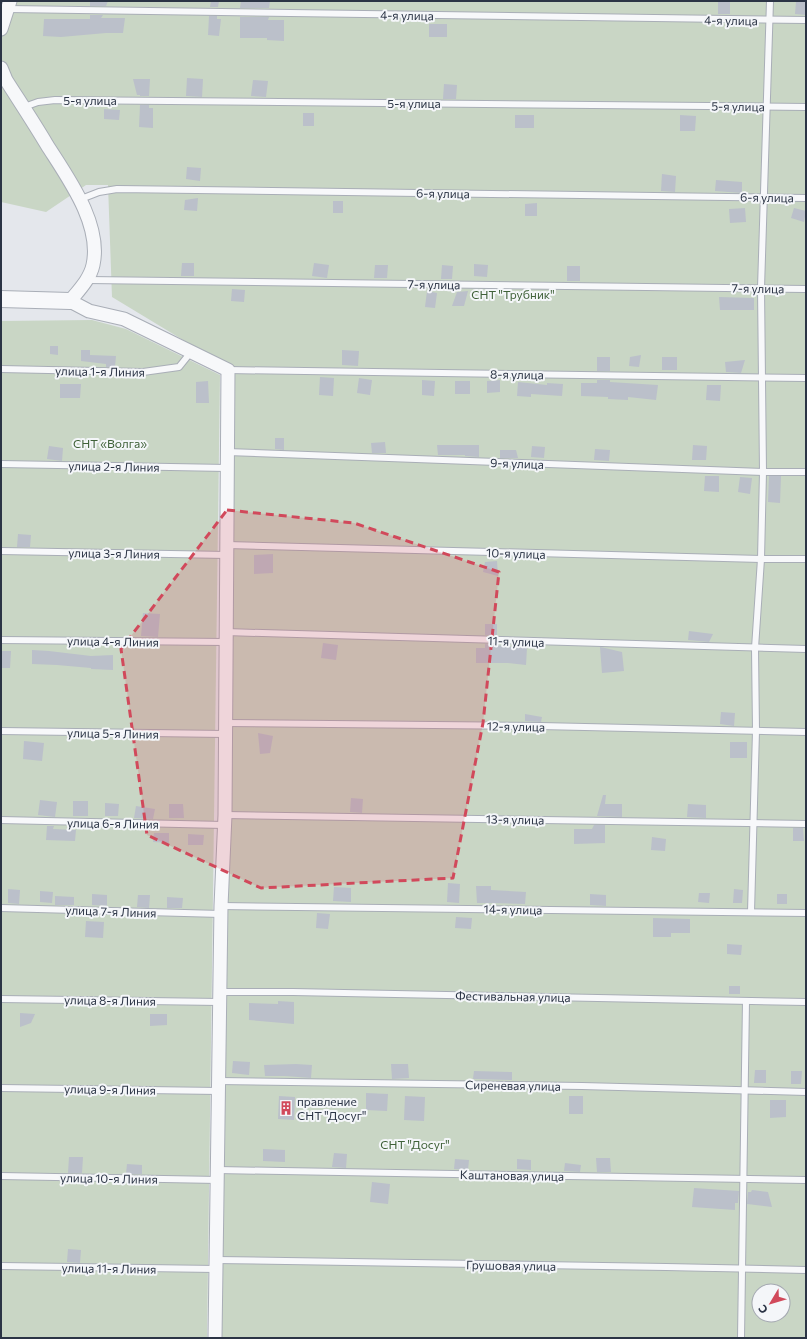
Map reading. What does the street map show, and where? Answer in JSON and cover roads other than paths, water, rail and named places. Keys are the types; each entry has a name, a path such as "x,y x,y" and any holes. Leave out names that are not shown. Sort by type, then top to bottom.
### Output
{"street":[{"path":"1,29 9,5"},
{"path":"1,68 6,80 81,199 91,231 94,250 93,266 87,280 70,301"},
{"path":"1,299 70,301 89,311 124,319 228,370 224,820 221,910 215,1338"}],"lane":[{"path":"751,912 756,731 755,648 761,559 761,288 770,1"},
{"name":"4-я улица","path":"9,5 806,20"},
{"name":"5-я улица","path":"24,107 38,102 55,100 806,107"},
{"name":"6-я улица","path":"81,199 98,192 117,189 806,198"},
{"name":"7-я улица","path":"87,280 806,289"},
{"name":"улица 1-я Линия","path":"1,369 143,372 179,367 191,352"},
{"name":"8-я улица","path":"228,370 806,378"},
{"name":"9-я улица","path":"227,452 762,472 806,472"},
{"name":"улица 2-я Линия","path":"1,464 227,468"},
{"name":"улица 3-я Линия","path":"1,551 227,550"},
{"name":"10-я улица","path":"227,550 806,559"},
{"name":"улица 4-я Линия","path":"1,640 226,637"},
{"name":"11-я улица","path":"226,637 806,649"},
{"name":"12-я улица","path":"225,729 540,726 806,732"},
{"name":"улица 5-я Линия","path":"1,731 225,729"},
{"name":"улица 6-я Линия","path":"1,820 224,820"},
{"name":"13-я улица","path":"224,820 806,824"},
{"name":"улица 7-я Линия","path":"1,908 221,910"},
{"name":"14-я улица","path":"221,910 806,913"},
{"name":"Фестивальная улица","path":"220,996 293,992 806,1002"},
{"name":"улица 8-я Линия","path":"1,998 220,996"},
{"path":"741,1338 746,1001"},
{"name":"Сиреневая улица","path":"219,1086 566,1085 806,1092"},
{"name":"улица 9-я Линия","path":"1,1088 219,1086"},
{"name":"улица 10-я Линия","path":"1,1176 218,1175"},
{"name":"Каштановая улица","path":"218,1175 806,1180"},
{"name":"Грушовая улица","path":"216,1264 294,1260 806,1270"},
{"name":"улица 11-я Линия","path":"1,1266 216,1264"}],"place":[{"name":"правление СНТ \"Досуг\"","path":"286,1108"}],"park label":[{"name":"СНТ \"Трубник\"","path":"513,294"},
{"name":"СНТ «Волга»","path":"110,443"},
{"name":"СНТ \"Досуг\"","path":"415,1144"}]}
